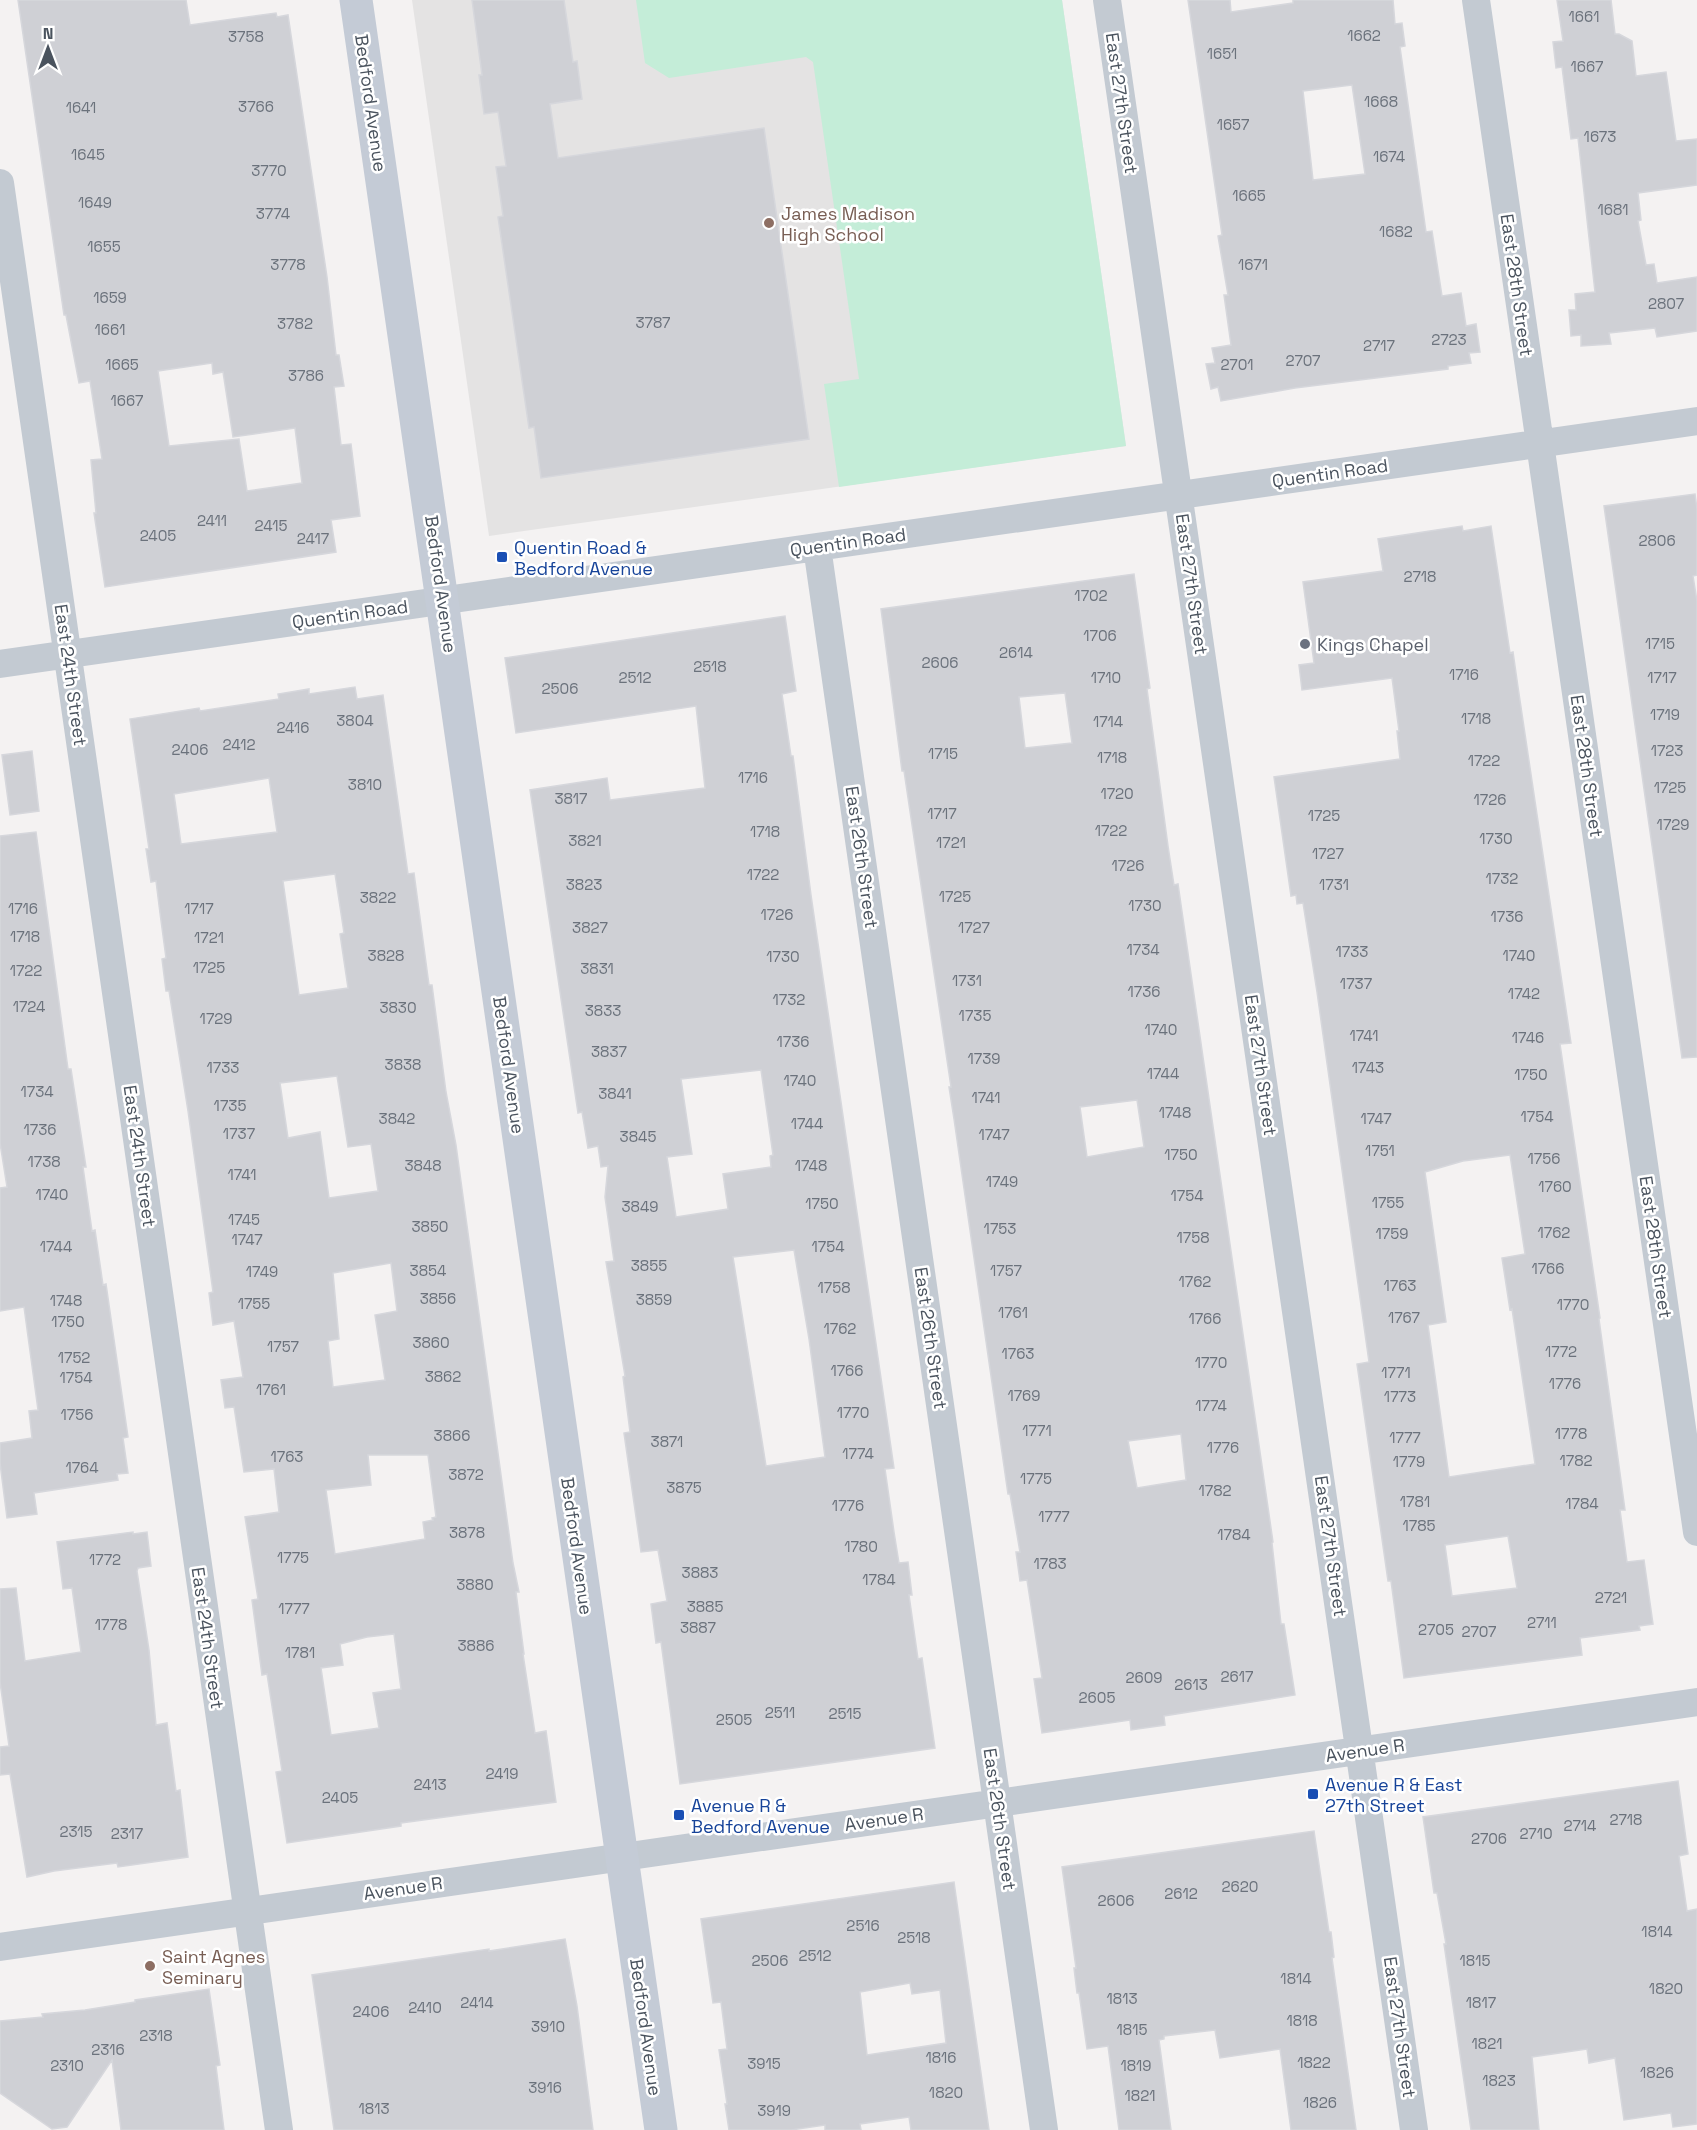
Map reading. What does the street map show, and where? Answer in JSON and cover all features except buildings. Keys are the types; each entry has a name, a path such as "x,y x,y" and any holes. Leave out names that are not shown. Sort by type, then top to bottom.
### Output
{"main road":[{"name":"Bedford Avenue","path":"356,0 661,2130"}],"street":[{"name":"East 27th Street","path":"1107,0 1414,2130"},
{"name":"East 28th Street","path":"1476,0 1697,1532"},
{"name":"East 24th Street","path":"0,183 279,2130"},
{"name":"Quentin Road","path":"0,664 1697,421"},
{"name":"East 26th Street","path":"817,547 1044,2130"},
{"name":"Avenue R","path":"0,1947 1697,1702"}],"shaded area":[{"name":"James Madison High School","path":"412,0 1062,0 1126,446 489,536"}],"green space":[{"path":"636,0 1062,0 1126,446 839,487 824,384 859,379 813,62 806,57 669,78 645,63"}],"place":[{"name":"James Madison High School","path":"769,223"},
{"name":"Quentin Road & Bedford Avenue","path":"502,557"},
{"name":"Kings Chapel","path":"1305,644"},
{"name":"Avenue R & East 27th Street","path":"1313,1794"},
{"name":"Avenue R & Bedford Avenue","path":"679,1815"},
{"name":"Saint Agnes Seminary","path":"150,1966"}]}
